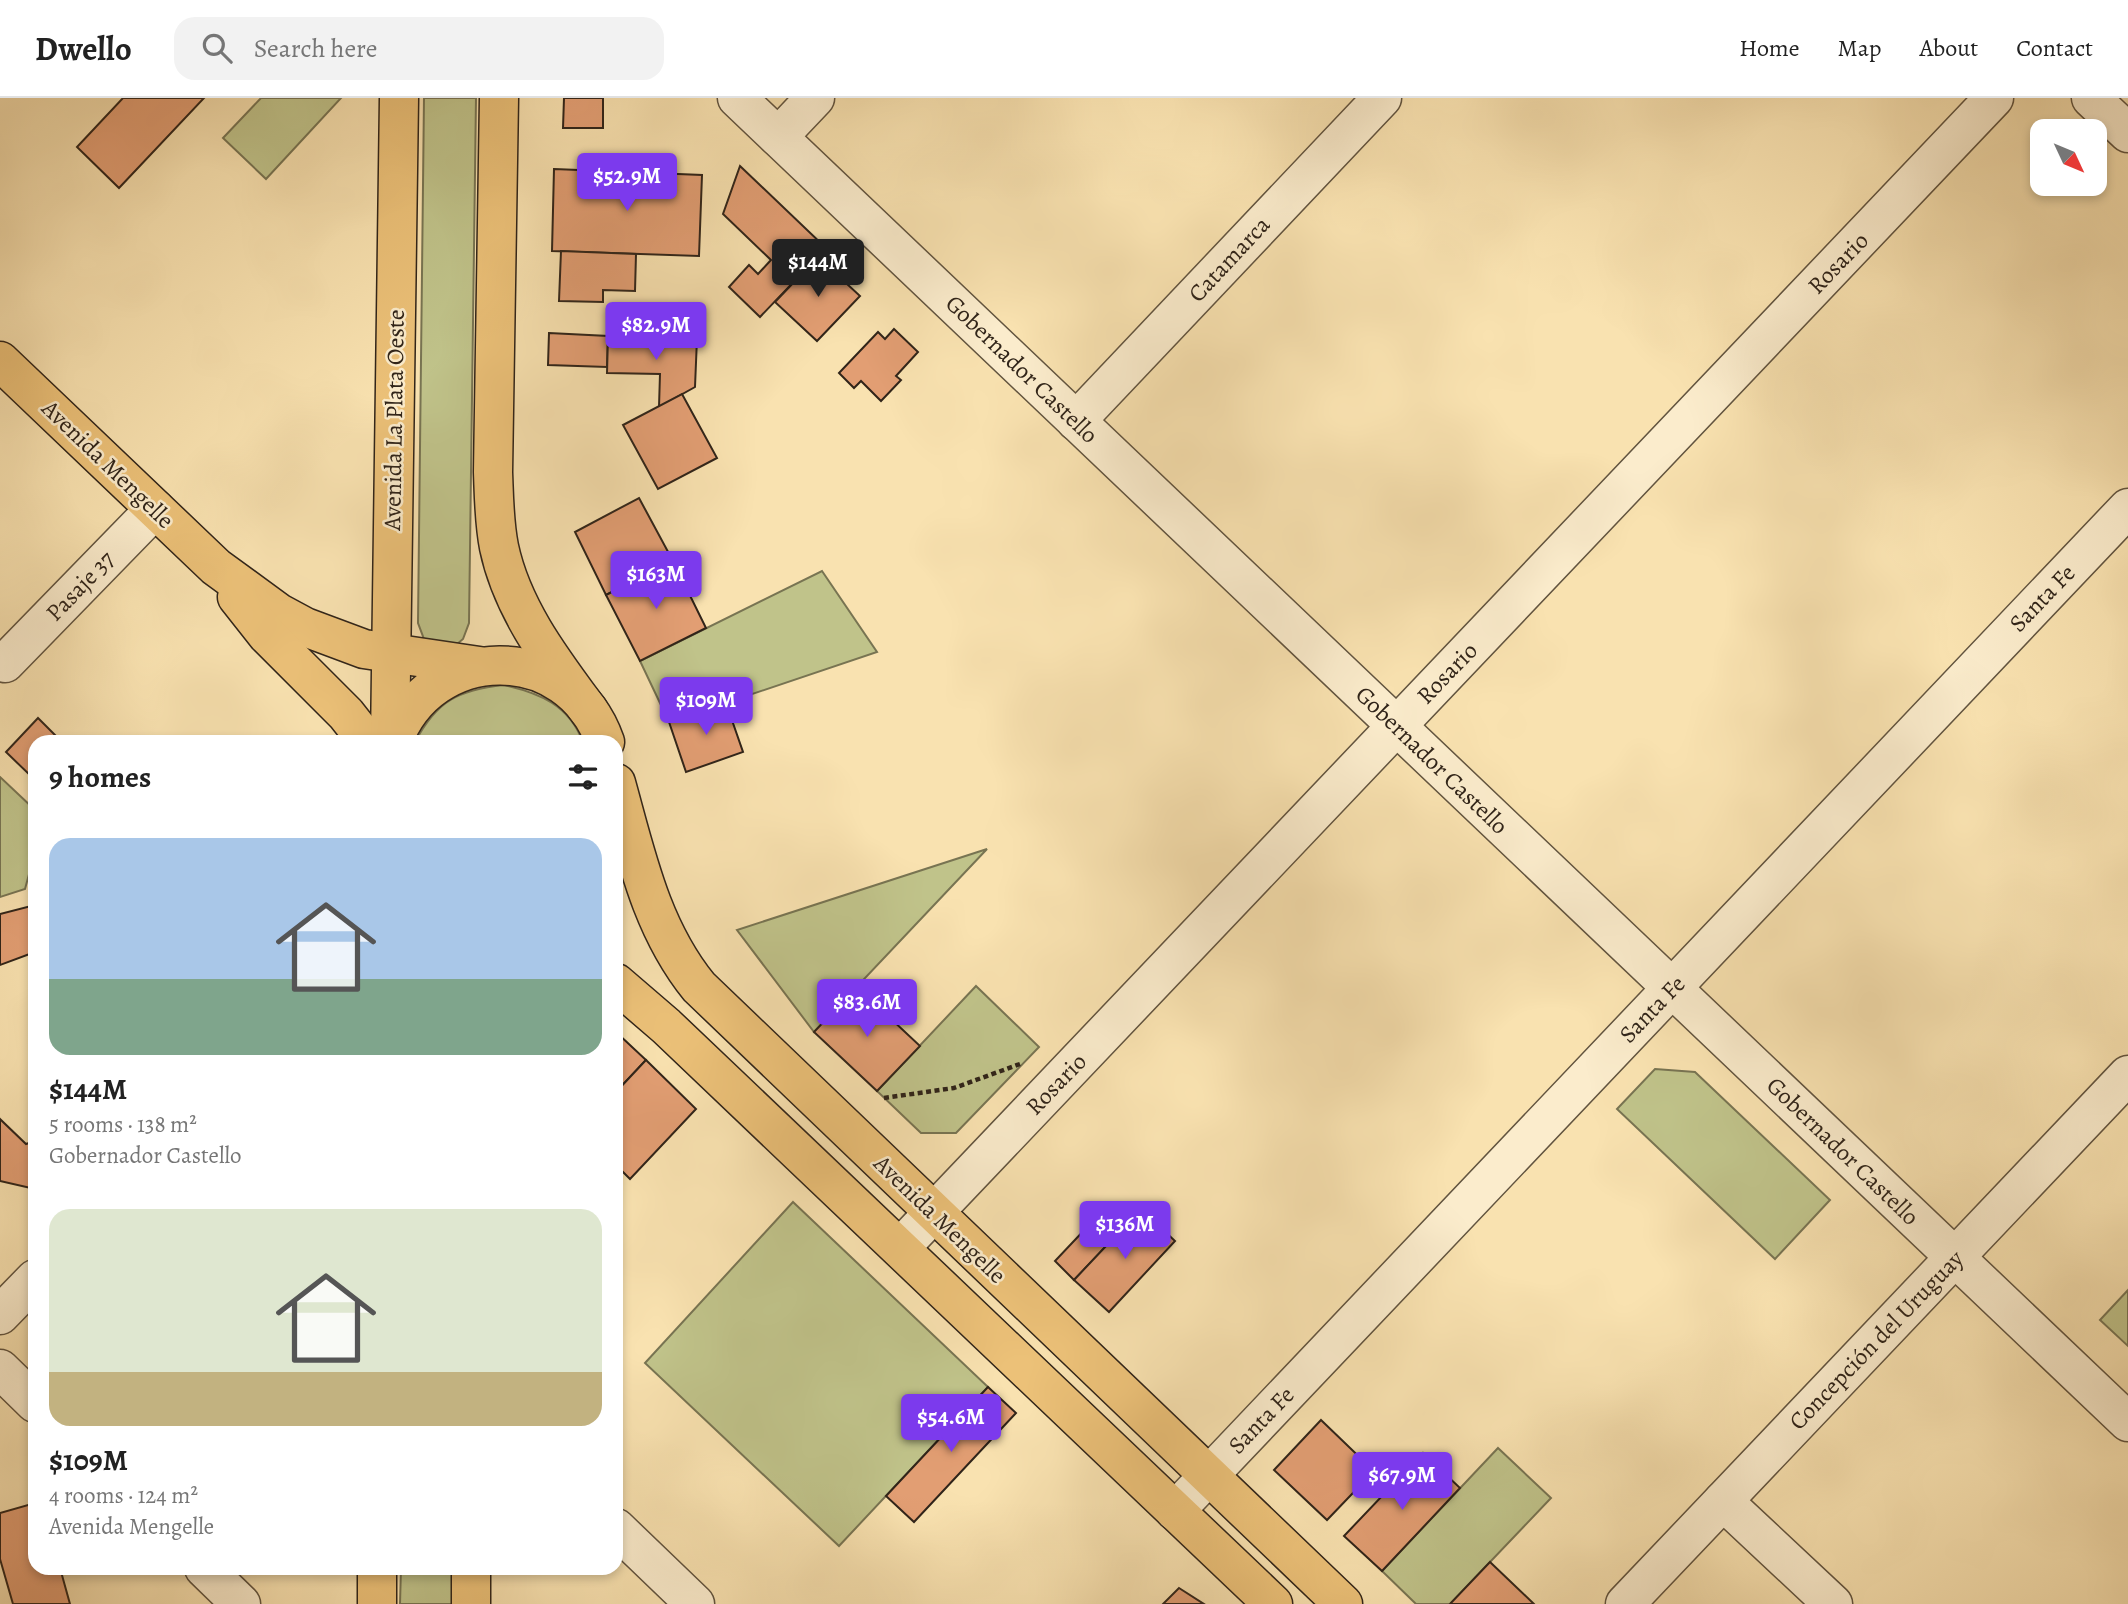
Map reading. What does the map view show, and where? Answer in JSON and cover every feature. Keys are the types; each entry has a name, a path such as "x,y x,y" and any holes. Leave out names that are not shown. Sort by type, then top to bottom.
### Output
{"main road":[{"name":"Avenida La Plata Oeste","path":"392,735 399,98"},
{"path":"499,98 493,471 499,547 509,582 523,612 597,727"},
{"name":"Avenida Mengelle","path":"0,361 216,566 255,597 305,628 364,649 391,654 479,666 504,665 534,670 566,687 597,727"},
{"name":"Avenida Mengelle","path":"216,566 267,635 346,713 363,735"},
{"path":"396,735 412,707 431,688 452,675 479,666"},
{"name":"Avenida Mengelle","path":"623,808 648,897 664,935 686,971 714,1003 1343,1604"},
{"name":"Avenida Mengelle","path":"623,989 666,1026 1273,1604"},
{"path":"377,1575 377,1604"},
{"path":"471,1575 471,1604"}],"street":[{"name":"Gobernador Castello","path":"737,98 2128,1422"},
{"path":"778,137 815,98"},
{"name":"Catamarca","path":"1076,421 1382,98"},
{"name":"Rosario","path":"900,1248 1994,98"},
{"path":"2091,98 2128,134"},
{"name":"Santa Fe","path":"1175,1511 2128,508"},
{"name":"Pasaje 37","path":"5,663 155,509"},
{"name":"Concepción del Uruguay","path":"1625,1604 2128,1075"},
{"path":"0,1315 28,1286"},
{"path":"0,1369 28,1396"},
{"path":"1723,1501 1833,1604"},
{"path":"623,1535 695,1604"},
{"path":"211,1575 241,1604"}],"path":[{"path":"884,1098 954,1088 1024,1062"}],"green space":[{"path":"261,98 341,98 266,179 223,138"},
{"path":"424,98 476,98 469,623 463,639 456,645 424,639 418,623"},
{"path":"822,571 877,652 669,722 640,661"},
{"path":"504,685 541,697 561,710 580,735 419,735 432,716 451,700 488,687"},
{"path":"0,777 28,803 28,878 25,889 0,897"},
{"path":"987,849 814,1032 737,930"},
{"path":"976,986 1039,1047 956,1133 921,1133 877,1091"},
{"path":"1655,1069 1695,1072 1830,1200 1775,1259 1617,1109"},
{"path":"793,1202 988,1387 839,1546 645,1363"},
{"path":"2128,1290 2128,1346 2100,1320"},
{"path":"1498,1448 1551,1498 1450,1604 1416,1604 1382,1571"},
{"path":"401,1575 453,1575 452,1604 400,1604"}],"building":[{"path":"123,98 204,98 119,188 77,147"},
{"path":"564,98 603,98 603,128 563,128"},
{"path":"740,166 826,248 760,317 729,287 749,265 758,274 771,260 723,214"},
{"path":"554,169 702,175 699,256 552,251"},
{"path":"561,251 636,254 635,291 603,290 603,302 559,301"},
{"path":"818,257 860,296 817,341 775,302"},
{"path":"894,329 918,352 896,376 901,380 881,401 861,381 854,388 839,373 878,332 885,339"},
{"path":"549,333 608,336 607,367 548,365"},
{"path":"608,336 697,338 695,387 659,407 660,374 607,373"},
{"path":"682,394 717,458 658,489 623,425"},
{"path":"639,498 673,561 606,595 575,532"},
{"path":"673,561 706,628 640,661 606,595"},
{"path":"726,703 743,752 686,772 669,722"},
{"path":"38,718 55,735 28,735 28,773 6,752"},
{"path":"28,907 28,955 0,965 0,914"},
{"path":"857,987 920,1046 877,1091 814,1032"},
{"path":"623,1039 646,1060 623,1085"},
{"path":"646,1060 696,1109 630,1179 623,1172 623,1085"},
{"path":"0,1119 28,1143 28,1187 0,1181"},
{"path":"1107,1206 1126,1225 1074,1280 1055,1261"},
{"path":"1141,1209 1175,1241 1109,1312 1074,1280"},
{"path":"988,1387 1016,1413 914,1522 886,1496"},
{"path":"1321,1420 1374,1471 1327,1520 1274,1470"},
{"path":"1423,1453 1460,1488 1382,1571 1344,1536"},
{"path":"28,1505 28,1575 62,1575 70,1604 13,1604 0,1559 0,1513"},
{"path":"1490,1562 1534,1604 1450,1604"},
{"path":"1179,1588 1204,1604 1163,1604"}]}
